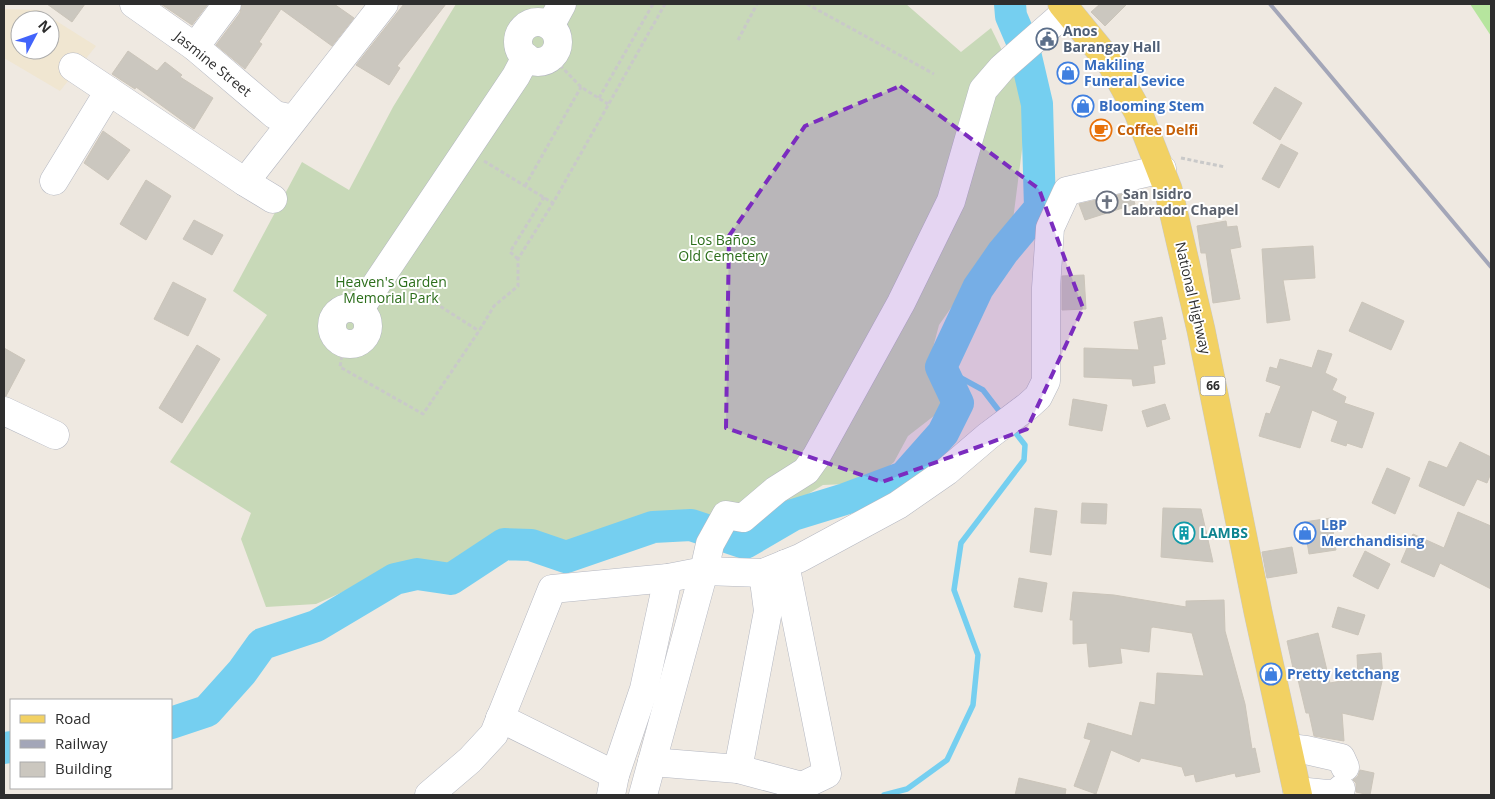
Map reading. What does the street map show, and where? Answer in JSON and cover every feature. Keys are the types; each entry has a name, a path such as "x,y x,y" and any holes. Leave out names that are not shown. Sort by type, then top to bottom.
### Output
{"main road":[{"name":"National Highway","path":"1064,7 1112,66 1169,163 1168,189 1201,330 1258,612 1298,793"}],"street":[{"name":"Jasmine Street","path":"134,4 195,48 275,116 294,120"},
{"path":"195,48 227,4"},
{"path":"245,182 384,4"},
{"path":"643,795 710,544 726,515 743,518 776,490 806,471 816,457 901,303 951,201 983,90 1002,68 1027,46 1064,7"},
{"path":"344,343 356,343 361,340 368,330 367,319 359,310 516,76 538,57 555,51 557,38 556,15"},
{"path":"74,67 273,199"},
{"path":"54,181 109,91"},
{"path":"429,795 470,760 494,734 552,589 668,578 704,572 774,569 800,558 898,505 947,470 1038,397 1046,381 1046,288 1050,228 1067,192 1169,163"},
{"path":"4,411 55,435"},
{"path":"738,770 774,569"},
{"path":"652,762 738,770 796,791 827,774 774,569"},
{"path":"500,718 613,785 644,689 668,578"},
{"path":"1289,748 1341,758 1343,778 1338,793 1298,793"}],"path":[{"path":"599,98 653,4"},
{"path":"344,343 340,367 423,414 494,306 518,286 518,258 553,203 665,4"},
{"path":"738,40 757,4"},
{"path":"807,4 934,74"},
{"path":"538,57 608,104"},
{"path":"525,186 581,87"},
{"path":"466,150 553,203"},
{"path":"1169,163 1224,166"},
{"path":"518,258 510,252 544,198"},
{"path":"385,271 479,331"}],"highlighted area":[{"path":"900,86 1039,189 1083,308 1027,429 882,482 726,428 729,236 805,126"}],"shaded area":[{"path":"4,9 39,10 10,10 10,60 60,60 60,23 96,46 60,91 4,58"}],"green space":[{"path":"456,4 906,4 961,52 991,28 1028,103 1013,220 939,325 930,359 948,405 908,436 894,462 870,483 823,485 745,532 674,514 566,549 523,532 448,570 396,568 316,604 266,607 241,539 251,513 170,462 267,315 233,291 302,162 349,190 393,107"},
{"path":"1470,4 1491,4 1491,36"}],"building":[{"path":"47,4 85,4 72,22 60,13 60,10 55,10"},
{"path":"161,4 208,4 192,25"},
{"path":"242,4 334,4 354,18 332,46 281,9 259,42 262,44 245,69 216,45 240,13"},
{"path":"404,4 446,4 397,66 400,68 389,85 356,65"},
{"path":"1100,4 1127,4 1105,26 1091,12"},
{"path":"128,51 157,71 165,62 182,75 180,77 213,98 194,129 136,87 135,89 112,74"},
{"path":"1275,87 1302,103 1280,140 1253,123"},
{"path":"103,131 130,150 108,180 84,163"},
{"path":"1281,144 1298,153 1279,188 1262,179"},
{"path":"146,180 171,196 146,240 120,224"},
{"name":"San Isidro Labrador Chapel","path":"1131,192 1135,204 1085,220 1079,204"},
{"path":"194,220 223,235 212,255 183,239"},
{"path":"1226,221 1227,227 1237,226 1241,247 1230,249 1240,299 1213,303 1206,253 1201,253 1197,226"},
{"path":"1313,246 1315,278 1283,280 1290,320 1267,323 1262,249"},
{"path":"1084,275 1086,309 1062,310 1062,276"},
{"path":"173,282 206,299 188,336 154,319"},
{"path":"1362,302 1404,321 1391,350 1349,331"},
{"path":"1162,317 1166,339 1161,340 1165,364 1153,366 1155,383 1133,386 1132,379 1084,377 1084,348 1139,350 1134,322"},
{"path":"197,345 220,359 182,423 159,408"},
{"path":"4,348 25,360 6,396 4,396"},
{"path":"1318,350 1332,354 1325,373 1337,379 1332,390 1346,397 1344,403 1374,413 1362,448 1347,443 1346,446 1331,441 1338,421 1312,410 1300,448 1259,436 1266,413 1270,414 1281,386 1266,381 1270,367 1277,369 1280,359 1312,368"},
{"path":"1073,399 1107,405 1102,431 1069,425"},
{"path":"1165,404 1170,419 1147,427 1142,411"},
{"path":"1460,442 1491,457 1491,473 1487,483 1477,479 1464,506 1419,486 1429,461 1447,468"},
{"path":"1387,468 1410,478 1395,514 1372,503"},
{"path":"1082,503 1107,504 1106,524 1081,523"},
{"path":"1035,508 1057,511 1051,555 1030,552"},
{"name":"LAMBS","path":"1163,508 1201,509 1213,562 1161,557"},
{"path":"1458,512 1491,526 1491,589 1440,563 1434,577 1401,562 1413,534 1444,548"},
{"path":"1331,518 1336,550 1309,554 1304,522"},
{"path":"1292,547 1297,573 1267,578 1262,552"},
{"path":"1365,551 1390,564 1378,589 1353,576"},
{"path":"1019,578 1047,583 1042,612 1014,607"},
{"path":"1073,592 1114,595 1186,607 1186,601 1224,600 1225,631 1245,704 1252,749 1255,748 1260,772 1236,777 1235,773 1196,782 1194,774 1185,776 1182,767 1141,758 1139,762 1111,750 1096,794 1074,786 1091,740 1084,738 1088,723 1132,736 1140,702 1155,705 1157,673 1204,676 1192,633 1153,627 1151,628 1149,652 1120,648 1122,663 1089,667 1087,643 1073,644 1073,620 1070,620"},
{"path":"1338,607 1365,615 1358,635 1332,627"},
{"path":"1318,633 1330,683 1358,678 1357,655 1381,653 1383,677 1373,720 1342,713 1344,741 1314,736 1309,713 1306,713 1295,667 1293,668 1287,641"},
{"path":"1360,770 1374,773 1370,795 1356,792 1356,783 1353,780 1358,776"},
{"path":"1019,778 1066,789 1065,795 1015,795"}],"waterway":[{"path":"172,723 207,711 242,672 262,644 316,626 395,579 417,574 451,579 504,544 531,545 566,557 653,527 691,525 745,543 793,515 845,499 904,477 943,433 958,403 941,367 978,288 1003,252 1040,208 1037,104 1023,44 1011,16 1010,4"},
{"path":"941,367 983,390 1003,416"},
{"path":"884,795 907,789 947,760 973,705 978,655 954,590 961,543 1024,460 1025,445 1011,427"},
{"path":"4,748 10,747"}],"railway":[{"path":"1270,4 1491,267"}],"place":[{"name":"Anos Barangay Hall","path":"1047,39"},
{"name":"Makiling Funeral Sevice","path":"1068,73"},
{"name":"Blooming Stem","path":"1083,106"},
{"name":"Coffee Delfi","path":"1101,130"},
{"name":"San Isidro Labrador Chapel","path":"1107,202"},
{"name":"LAMBS","path":"1184,533"},
{"name":"LBP Merchandising","path":"1305,533"},
{"name":"Pretty ketchang","path":"1271,674"}],"park label":[{"name":"Los Baños Old Cemetery","path":"723,248"},
{"name":"Heaven's Garden Memorial Park","path":"391,290"}]}
